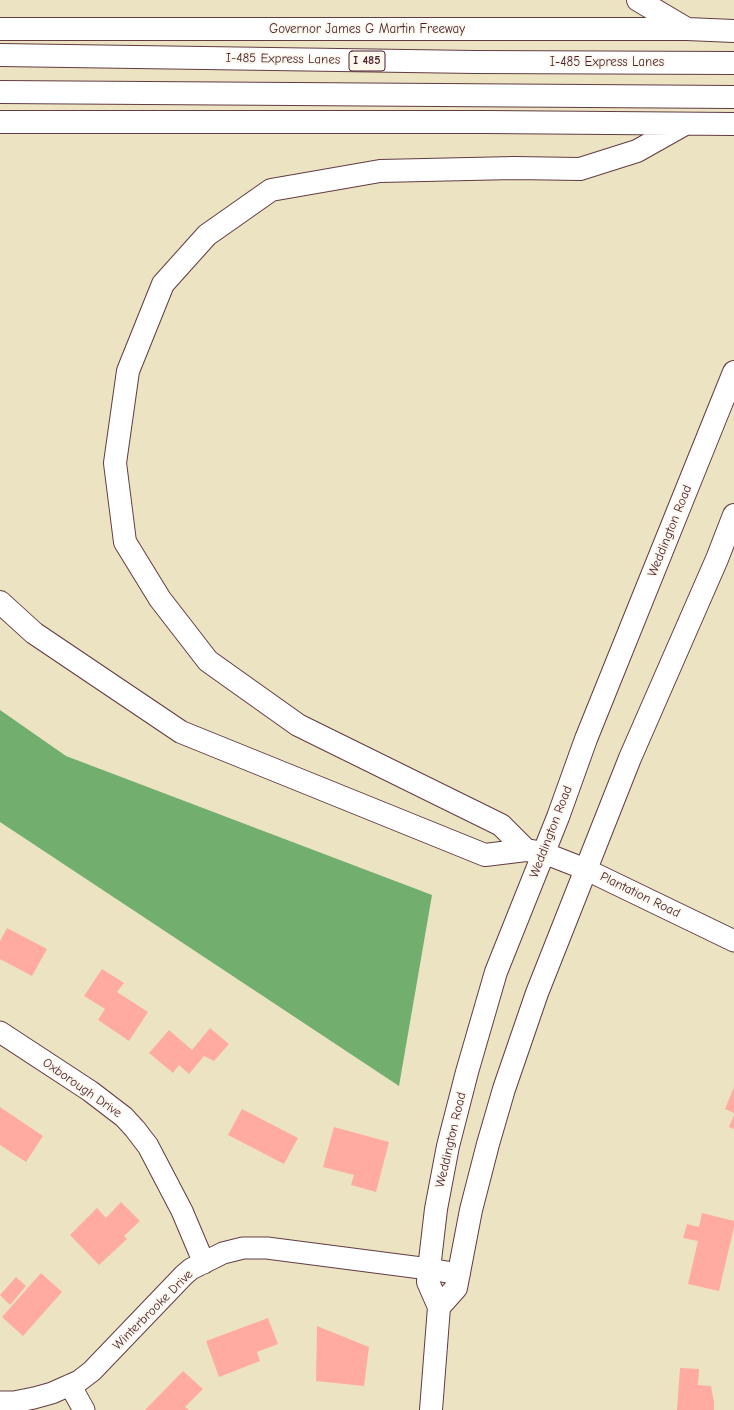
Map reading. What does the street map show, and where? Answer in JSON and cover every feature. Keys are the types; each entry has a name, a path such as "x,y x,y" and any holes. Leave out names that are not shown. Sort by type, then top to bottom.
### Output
{"main road":[{"path":"638,0 687,30"},
{"name":"Governor James G Martin Freeway","path":"0,29 687,30 734,32"},
{"name":"I-485 Express Lanes","path":"0,55 475,62 734,63"},
{"path":"0,92 734,96"},
{"path":"0,122 486,122 734,124"},
{"path":"535,851 501,825 298,725 208,662 160,599 125,542 115,463 128,371 163,284 207,235 271,190 380,171 514,168 580,169 637,151 685,124"},
{"name":"Weddington Road","path":"431,1410 438,1307 428,1282 436,1209 448,1146 467,1072 496,972 535,851 586,738 734,372"},
{"path":"438,1307 456,1288 473,1203 488,1144 504,1089 537,993 630,758 717,559 734,515"},
{"path":"0,602 34,633 181,732 485,855 535,851"}],"street":[{"name":"Plantation Road","path":"535,851 586,869 734,940"},
{"name":"Oxborough Drive","path":"0,1032 90,1091 124,1117 135,1129 148,1146 182,1211 204,1263"},
{"name":"Winterbrooke Drive","path":"0,1402 14,1402 34,1398 52,1393 79,1381 92,1371 184,1275 191,1269 223,1253 243,1248 267,1248 458,1274"},
{"path":"70,1385 84,1410"}],"green space":[{"path":"0,710 66,756 432,895 399,1086 0,822"}],"building":[{"path":"7,928 47,949 32,976 0,959 0,941"},
{"path":"102,969 124,983 117,992 148,1012 129,1041 98,1020 105,1009 84,996"},
{"path":"210,1028 229,1044 214,1061 204,1056 189,1074 179,1065 173,1073 149,1053 169,1030 192,1050"},
{"path":"734,1087 734,1113 725,1109"},
{"path":"0,1107 43,1136 26,1162 0,1145"},
{"path":"242,1109 298,1138 284,1164 228,1135"},
{"path":"734,1115 734,1129 729,1127"},
{"path":"334,1127 389,1142 376,1192 351,1185 354,1175 323,1167"},
{"path":"121,1202 140,1221 124,1236 127,1239 99,1265 70,1235 97,1208 106,1218"},
{"path":"702,1213 734,1221 734,1227 719,1291 688,1284 698,1241 683,1238 687,1224 699,1227"},
{"path":"41,1273 62,1292 23,1336 2,1317"},
{"path":"16,1277 26,1286 10,1305 0,1295"},
{"path":"268,1318 278,1344 257,1352 260,1361 219,1377 206,1341"},
{"path":"317,1326 369,1347 364,1386 316,1381"},
{"path":"680,1368 699,1369 698,1385 711,1386 714,1410 677,1410"},
{"path":"183,1371 203,1389 185,1407 189,1410 145,1410"}]}
